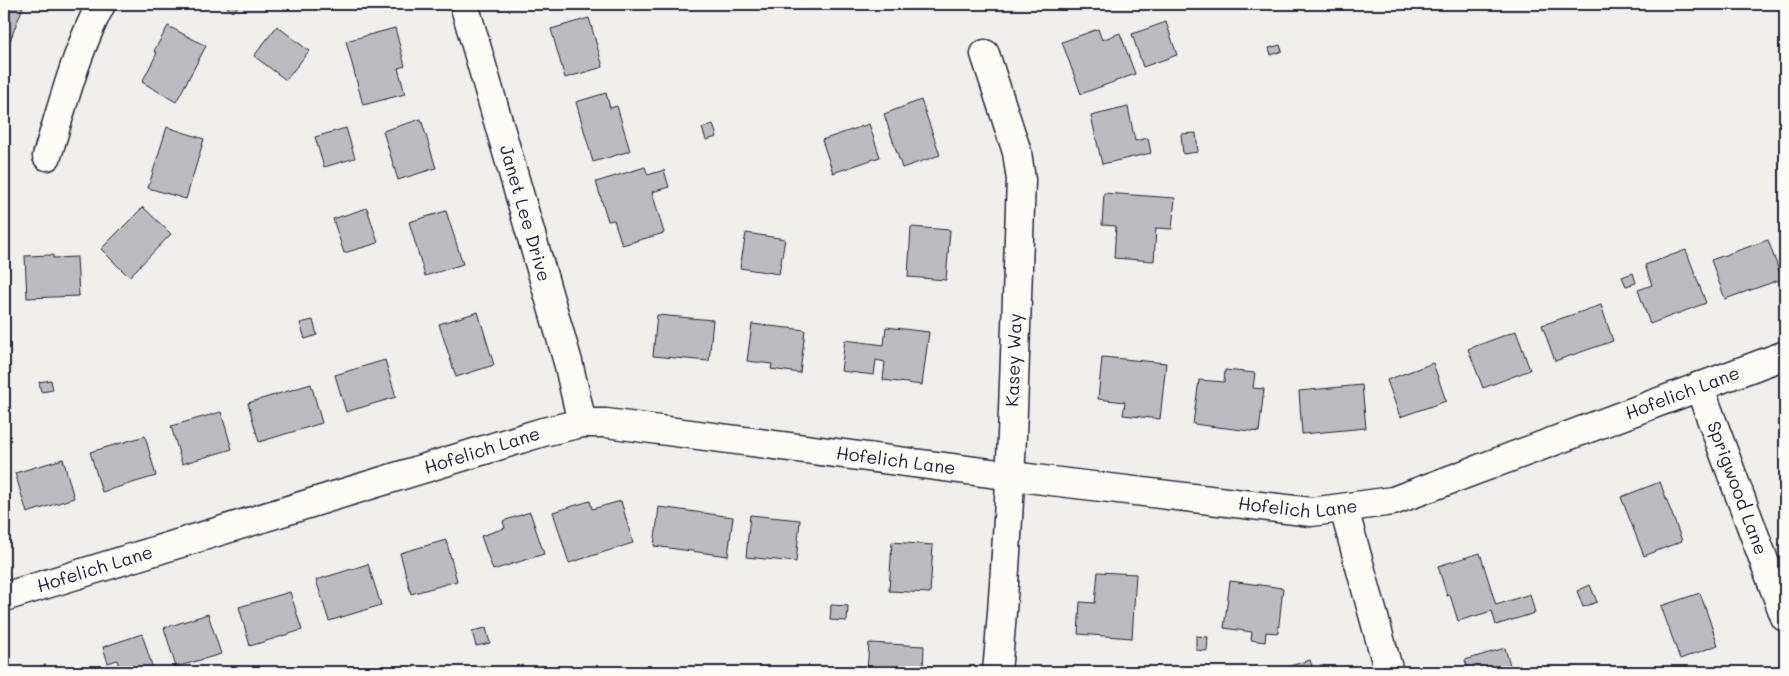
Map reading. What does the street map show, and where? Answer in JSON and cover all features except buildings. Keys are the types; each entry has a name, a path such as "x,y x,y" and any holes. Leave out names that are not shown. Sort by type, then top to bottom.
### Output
{"street":[{"path":"47,156 76,60 101,4"},
{"name":"Janet Lee Drive","path":"464,4 568,362 582,423"},
{"name":"Kasey Way","path":"985,54 1017,152 1021,180 1010,475 1002,621 997,672"},
{"name":"Hofelich Lane","path":"4,597 543,432 582,423 606,424 1310,512 1344,509 1392,501 1699,386 1785,356"},
{"name":"Sprigwood Lane","path":"1699,386 1785,617"},
{"path":"1344,509 1389,672"}]}
